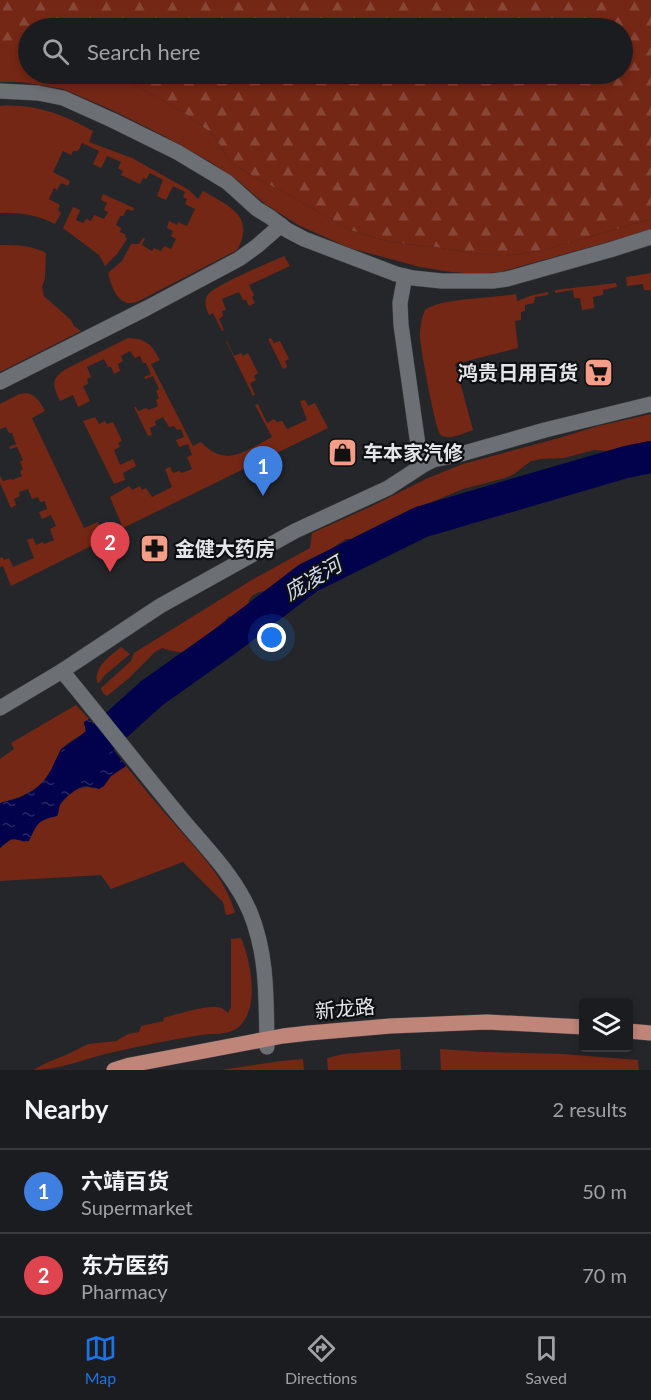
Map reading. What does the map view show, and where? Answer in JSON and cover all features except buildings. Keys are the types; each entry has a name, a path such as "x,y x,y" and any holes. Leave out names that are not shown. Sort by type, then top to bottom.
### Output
{"main road":[{"name":"新龙路","path":"145,1070 309,1033 390,1026 488,1022 579,1027"},
{"name":"新龙路","path":"114,1070 130,1065 267,1043 489,1029 579,1034"},
{"path":"633,1031 651,1033"},
{"path":"633,1038 651,1040"}],"street":[{"path":"0,91 38,93 63,98 112,120 177,152 227,182 257,210 304,239 396,274 413,278 475,282 500,280 651,237"},
{"path":"0,382 239,259 281,225"},
{"path":"405,276 400,303 401,325 418,445 424,464"},
{"path":"0,708 187,590 295,531 388,488 424,464 545,430 651,404"},
{"path":"62,671 236,887 250,913 264,963 267,1043"}],"green space":[{"path":"0,0 651,0 651,219 543,250 505,256 390,242 350,230 230,162 214,135 183,112 133,84 633,84 633,18 18,18 18,47 0,47"},
{"path":"0,47 18,47 18,82 0,82"},
{"path":"33,84 133,84 183,112 214,135 230,162 350,230 390,242 505,256 543,250 651,219 651,230 500,272 478,274 420,267 350,248 300,226 265,204 236,179 212,163 112,110 63,89"},
{"path":"0,106 37,108 71,120 93,131 89,142 132,158 189,190 198,199 203,191 222,202 237,213 241,220 242,238 237,250 136,302 123,301 114,291 108,273 122,261 131,244 139,244 143,238 145,238 142,245 152,251 154,248 161,251 164,246 171,249 176,239 171,236 173,231 167,228 169,221 187,226 195,209 185,204 187,199 183,197 185,192 173,186 166,200 157,196 163,180 150,173 146,179 143,178 140,184 121,175 123,171 118,168 121,162 107,156 101,168 93,164 99,151 82,143 78,151 73,151 71,155 63,151 53,172 70,181 68,186 61,183 57,190 54,188 49,199 60,205 58,210 61,213 55,224 28,215 0,213"},
{"path":"103,194 134,208 133,211 127,209 123,216 120,216 116,225 121,228 120,232 126,235 127,239 105,266 99,255 63,228 73,207 80,210 76,220 83,223 86,219 91,221 94,215 104,219 108,212 104,210 107,203 101,200"},
{"path":"0,245 18,245 46,253 45,278 42,287 44,296 81,331 0,372"},
{"path":"284,256 290,266 249,285 255,303 249,306 239,292 222,299 226,310 222,311 223,316 219,319 224,330 222,331 213,313 209,315 206,306 207,296 230,281"},
{"path":"651,273 651,290 644,290 643,284 627,286 626,277"},
{"path":"616,283 617,287 603,290 603,295 593,297 594,308 582,310 580,298 574,298 573,290 555,293 555,290"},
{"path":"548,292 548,295 535,297 534,303 525,305 525,311 521,312 521,320 515,321 518,348 455,364 473,430 452,437 441,435 432,405 420,338 425,310 432,306 455,301 516,294 517,301"},
{"path":"128,338 144,341 157,355 160,360 151,364 193,446 201,442 210,450 228,456 236,455 272,437 255,405 258,404 267,423 274,419 277,422 282,421 287,429 307,420 300,401 305,400 308,406 315,403 328,428 123,528 110,497 129,486 132,490 140,486 142,490 146,488 152,497 172,487 165,469 170,467 173,473 179,471 182,473 192,469 187,457 192,455 188,444 179,447 176,440 184,437 181,429 177,430 174,426 169,427 163,417 155,421 156,425 150,428 152,435 148,436 134,407 138,411 158,406 156,400 159,398 156,391 159,389 153,376 145,379 144,377 151,374 146,363 143,363 140,356 135,358 130,351 121,356 123,361 118,364 120,371 114,374 104,359 87,367 91,377 87,379 88,384 83,386 90,401 78,407 73,395 60,401 54,383 57,376 66,369"},
{"path":"271,338 274,343 280,341 289,359 285,361 287,367 283,369 268,339"},
{"path":"226,341 234,356 241,353 243,356 248,353 258,373 254,376 256,380 250,383 255,395 253,396"},
{"path":"27,393 40,402 45,411 32,418 84,528 98,522 105,539 11,586 3,566 0,567 0,558 4,560 9,558 13,567 34,558 27,540 33,538 36,545 54,540 50,529 56,526 51,515 42,519 39,512 47,509 45,501 40,502 38,497 32,499 28,489 19,492 20,496 14,499 16,505 11,508 0,483 0,476 3,481 22,476 20,471 23,469 20,462 23,460 17,447 10,449 9,447 16,444 12,433 9,433 6,427 0,429 0,404 19,394"},
{"path":"651,414 651,444 641,450 633,453 594,450 564,458 531,461 505,478 463,489 434,501 403,516 374,535 361,539 346,539 308,564 298,567 273,589 253,595 249,600 247,613 242,619 237,620 229,616 217,637 208,643 186,652 162,648 107,696 103,693 101,688 131,661 134,653 250,581 310,548 312,533 428,478 463,464 598,426"},
{"path":"95,417 99,424 105,421 107,424 113,422 122,441 118,443 120,447 114,450 120,465 133,459 136,466 123,473 125,480 114,484 83,421"},
{"path":"121,647 130,654 98,684 100,668 107,658"},
{"path":"76,705 89,719 84,722 86,732 62,749 47,777 36,788 0,803 0,759 14,749 11,743"},
{"path":"126,766 219,877 235,913 226,915 223,902 183,862 111,889 101,875 0,881 0,848 14,839 24,842 31,837 38,824 51,817 68,796 79,789 93,788"},
{"path":"241,938 250,969 252,992 248,1014 235,1030 105,1054 61,1067 33,1070 88,1044 116,1041 128,1034 139,1032 141,1026 164,1021 163,1018 210,1007 220,1008 228,1013 231,1007 231,939"},
{"path":"400,1049 401,1070 328,1070 327,1058 344,1054"},
{"path":"440,1049 563,1054 638,1060 639,1070 441,1070"},
{"path":"303,1059 304,1070 221,1070 281,1061"}],"water":[{"path":"89,719 126,766 111,776 99,789 85,786 72,793 61,803 57,816 45,819 38,824 29,841 11,839 0,848 0,803 19,798 34,790 44,781 61,749 86,732 84,722"}],"waterway":[{"name":"庞凌河","path":"71,766 152,693 308,578 421,522 626,462 651,457"}],"place":[{"name":"鸿贵日用百货","path":"599,373"},
{"name":"车本家汽修","path":"342,453"},
{"name":"六靖百货","path":"263,496"},
{"name":"金健大药房","path":"154,549"},
{"name":"东方医药","path":"110,572"}]}
